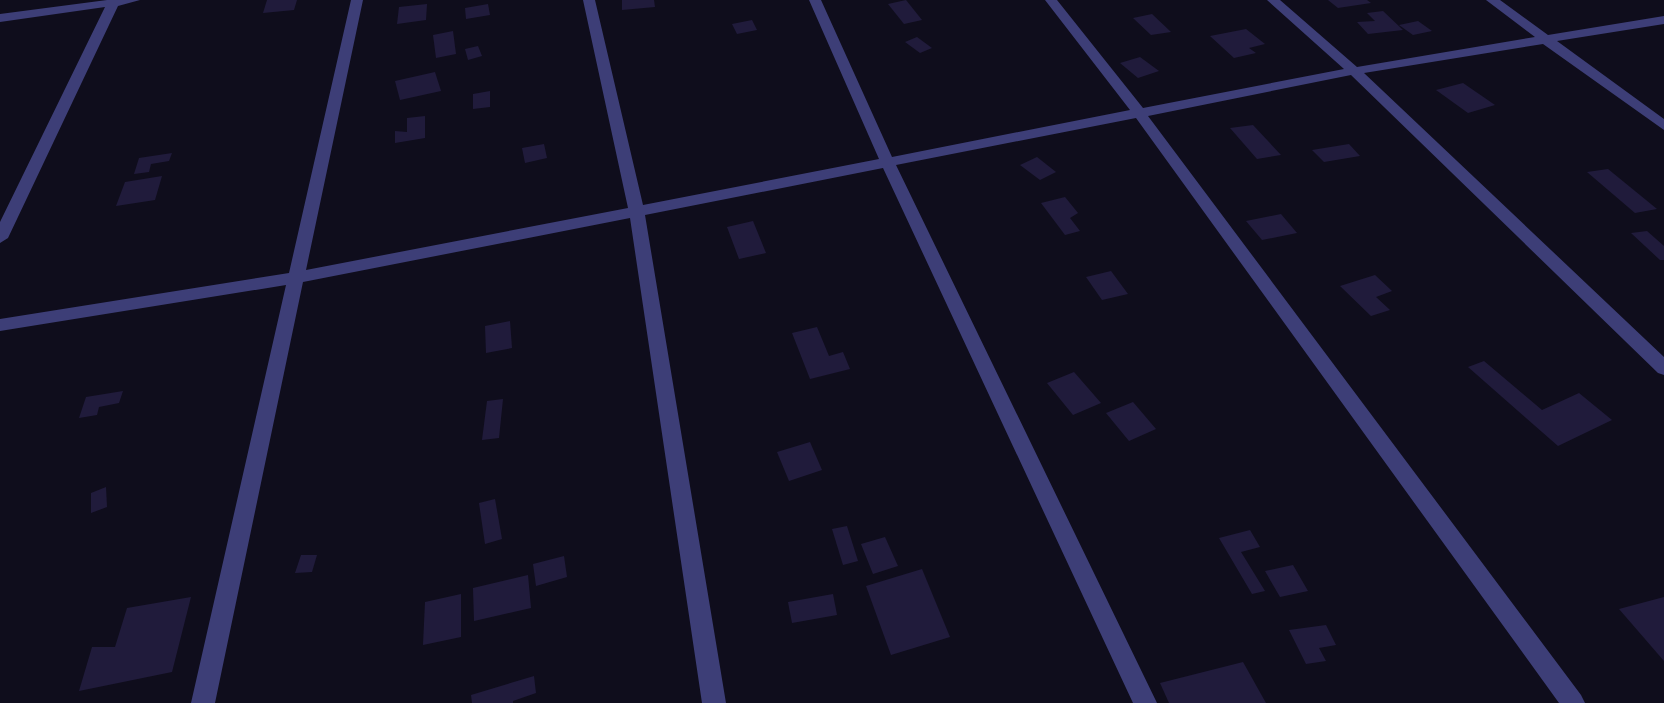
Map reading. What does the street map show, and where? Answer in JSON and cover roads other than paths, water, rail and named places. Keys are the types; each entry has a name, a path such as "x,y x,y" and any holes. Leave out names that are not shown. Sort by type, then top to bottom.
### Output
{"street":[{"path":"0,18 134,0"},
{"path":"203,703 357,0"},
{"path":"589,0 638,213 714,703"},
{"path":"815,0 888,164 1145,703"},
{"path":"1052,0 1141,115 1573,703"},
{"path":"1273,0 1354,71 1664,368"},
{"path":"1492,0 1664,125"},
{"path":"0,238 114,1"},
{"path":"0,324 296,278 1141,115 1354,71 1664,20"}]}
